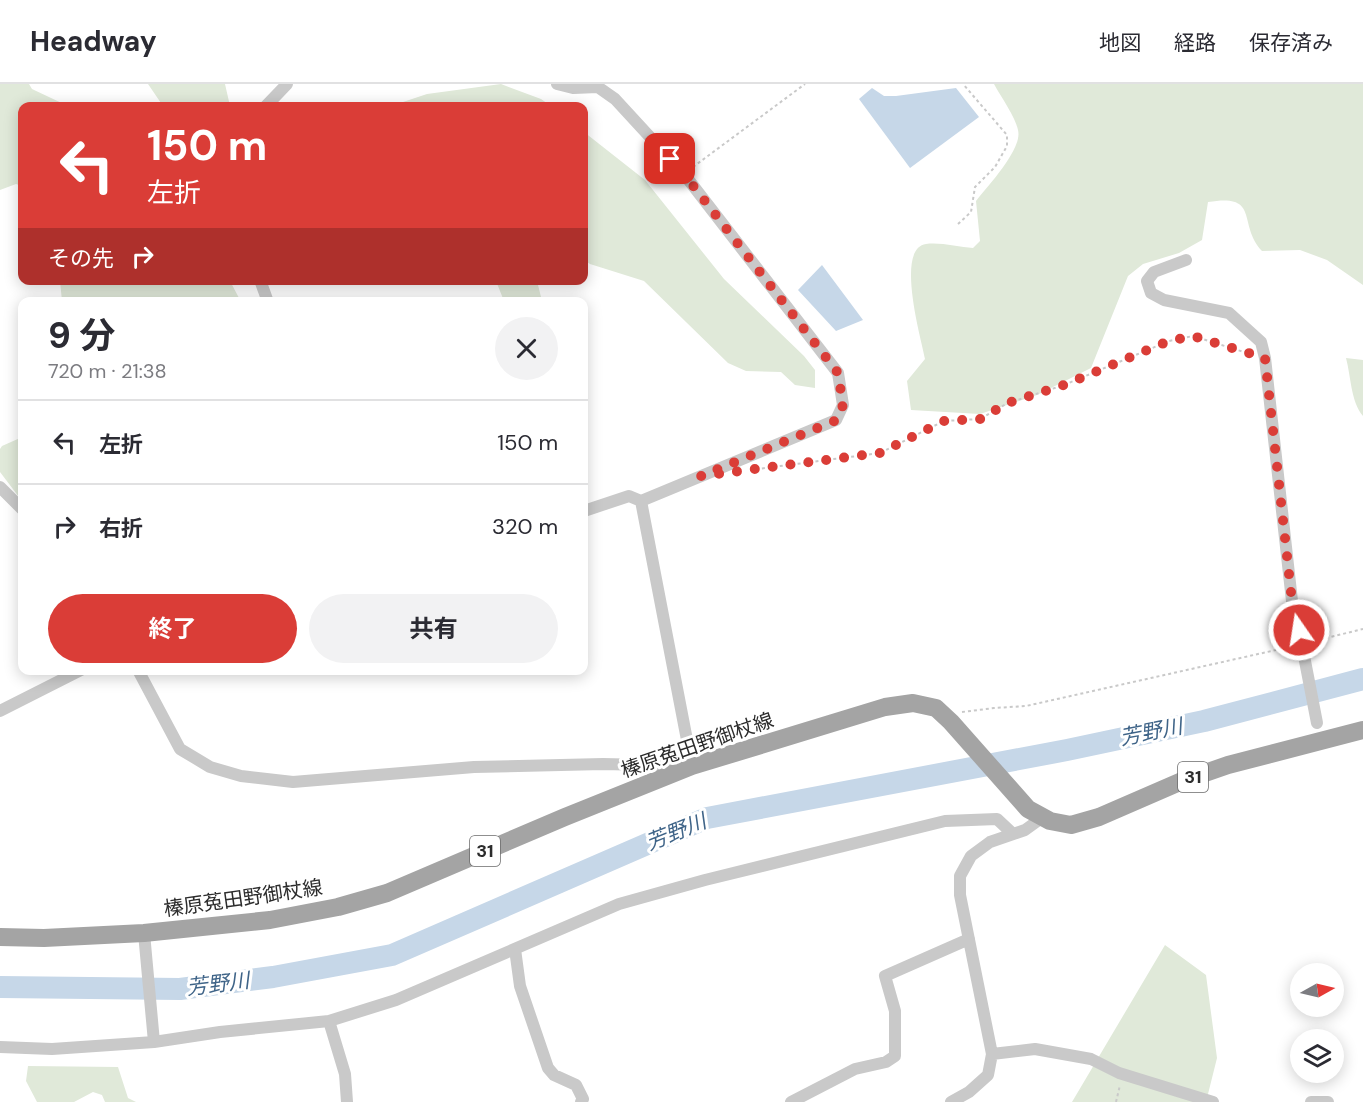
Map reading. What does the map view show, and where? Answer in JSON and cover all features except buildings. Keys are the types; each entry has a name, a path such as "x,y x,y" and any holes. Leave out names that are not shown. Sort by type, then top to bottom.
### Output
{"main road":[{"name":"榛原菟田野御杖線","path":"0,937 144,940 338,908 387,893 692,766 885,707 913,703 936,708 948,718 1036,813"},
{"name":"31","path":"1036,813 1050,821 1071,825 1099,817 1182,781 1320,732 1363,730"}],"street":[{"path":"270,102 287,84"},
{"path":"557,84 573,88 598,87 615,99 684,174 838,373 843,405 837,420 641,501 628,496 588,510"},
{"path":"1186,260 1154,272 1147,281 1151,293 1164,300 1229,313 1261,342 1265,358 1292,601 1320,732"},
{"path":"0,487 18,505"},
{"path":"141,675 180,749 210,767 242,776 293,782 474,767 603,764 692,766 641,501"},
{"path":"1288,647 1292,601"},
{"path":"0,711 71,675"},
{"path":"951,1102 969,1092 988,1075 992,1054 960,895 960,876 971,856 990,842 1025,830 1036,813"},
{"path":"0,1047 52,1049 329,1021 396,1000 619,904 705,880 945,821 996,819 1013,834"},
{"path":"790,1102 855,1069 886,1062 895,1056 895,1011 885,976 969,939"},
{"path":"144,940 154,1039"},
{"path":"515,949 520,986 548,1068 554,1075 576,1085 583,1099 581,1102"},
{"path":"329,1021 345,1074 347,1102"},
{"path":"992,1054 1035,1049 1090,1059 1119,1073 1213,1102"},
{"path":"1311,1102 1328,1102"}],"path":[{"path":"684,174 805,84"},
{"path":"958,224 971,212 975,187 995,166 1007,146 1007,135 963,84"},
{"path":"746,470 880,453 944,421 980,419 1008,403 1064,385 1169,341 1193,336 1265,358"},
{"path":"948,718 994,708 1026,706 1363,629"},
{"path":"1116,1102 1120,1084 1119,1073"}],"green space":[{"path":"0,84 29,84 32,89 60,102 18,102 18,185 0,190"},
{"path":"148,84 225,84 229,102 160,102"},
{"path":"501,84 545,102 403,102 427,94"},
{"path":"994,84 1363,84 1363,285 1327,260 1300,250 1262,251 1250,231 1242,206 1225,200 1208,202 1202,240 1179,253 1143,264 1128,276 1091,368 1037,395 980,414 911,410 907,381 925,359 912,295 912,261 917,249 926,244 973,248 980,241 976,201 1010,157 1018,138 1014,119"},
{"path":"588,135 645,180 724,279 804,356 815,370 815,388 795,385 781,372 746,371 728,363 644,281 588,263"},
{"path":"60,285 232,285 238,297 62,297"},
{"path":"498,285 538,285 541,297 502,297"},
{"path":"1346,358 1363,360 1363,416 1356,404"},
{"path":"18,439 18,496 0,472 2,446"},
{"path":"1165,945 1206,975 1217,1058 1206,1102 1072,1102"},
{"path":"28,1066 118,1067 128,1098 136,1102 105,1102 102,1095 93,1092 74,1102 37,1102 26,1081"}],"water":[{"path":"872,88 884,96 896,96 956,88 979,117 910,168 859,99"},
{"path":"822,265 863,320 836,331 798,290"}],"waterway":[{"name":"芳野川","path":"0,987 180,989 273,977 392,955 707,818 1067,750 1204,721 1363,679"}],"route":[{"path":"670,159 838,373 843,405 837,420 701,476 880,453 944,421 980,419 1008,403 1064,385 1169,341 1193,336 1265,358 1292,601 1299,630"}]}
